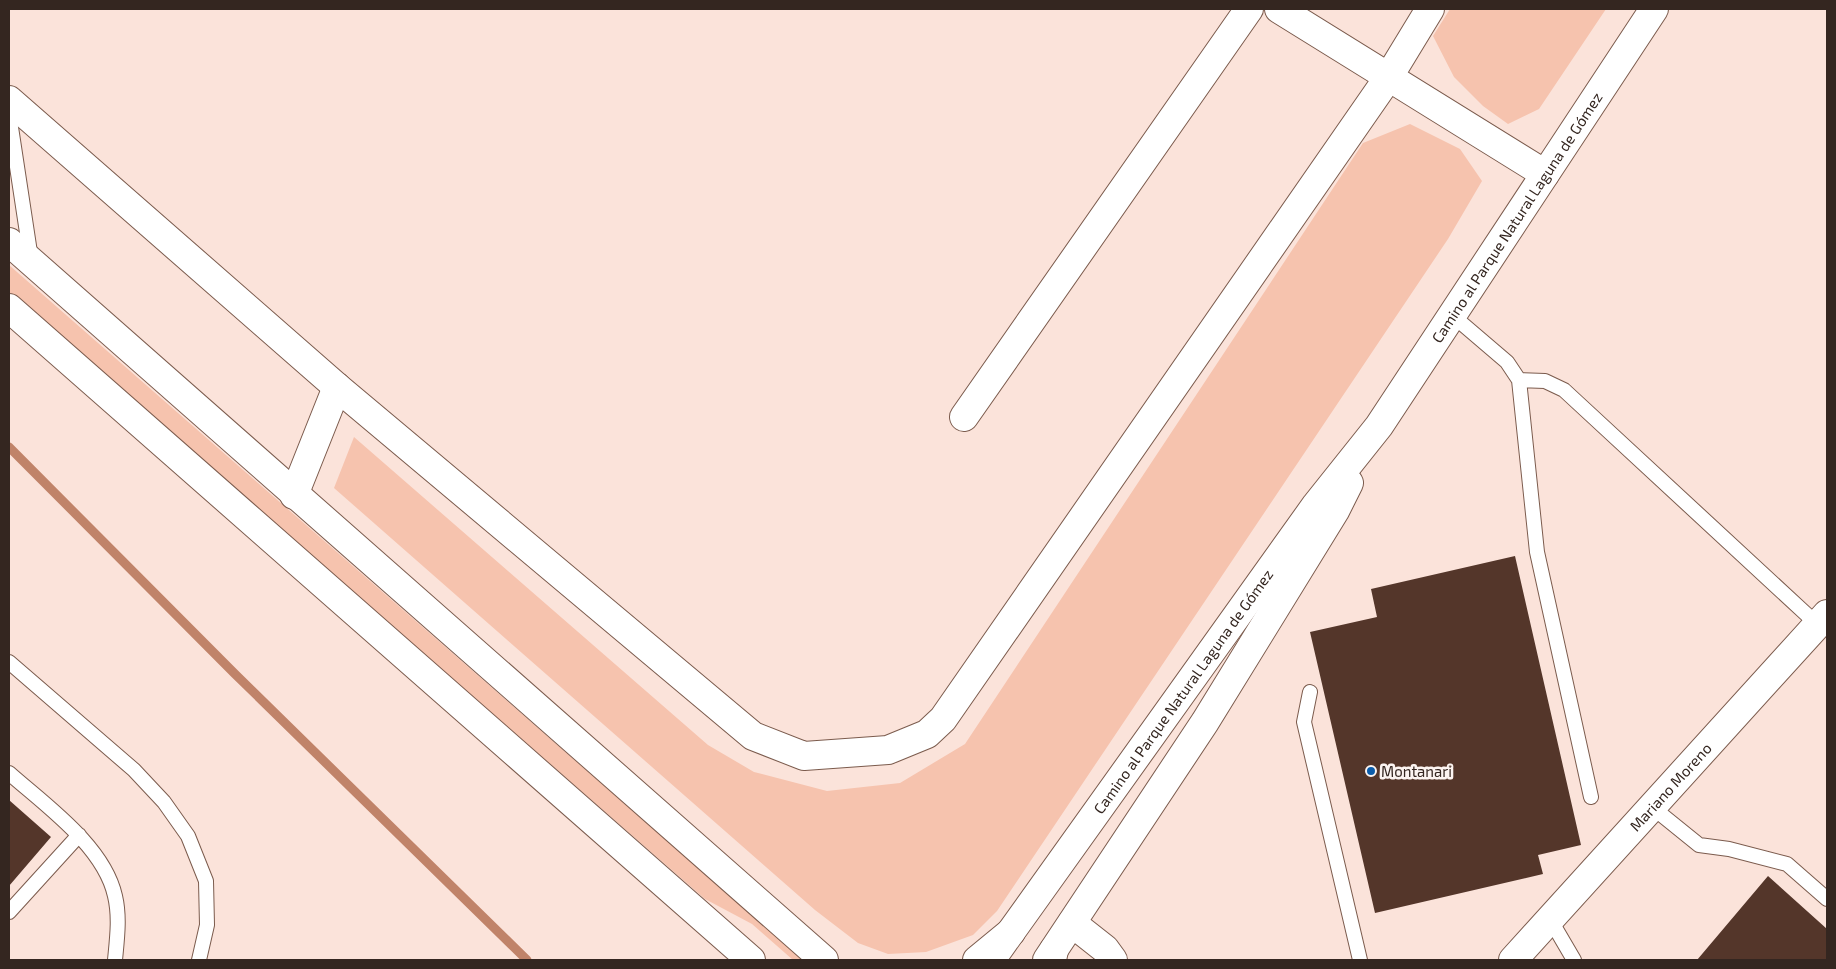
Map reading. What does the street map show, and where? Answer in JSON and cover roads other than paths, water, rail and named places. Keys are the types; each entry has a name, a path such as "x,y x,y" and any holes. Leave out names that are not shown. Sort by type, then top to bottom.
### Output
{"main road":[{"path":"964,417 1249,9"},
{"path":"1279,9 1545,174"},
{"path":"9,100 337,387 753,736 804,756 888,750 928,734 943,719 1388,78 1430,9"},
{"name":"Camino al Parque Natural Laguna de Gómez","path":"990,960 1316,504 1379,426 1654,9"},
{"path":"9,242 824,960"},
{"path":"9,308 746,958"},
{"path":"294,495 337,387"},
{"name":"Camino al Parque Natural Laguna de Gómez","path":"1051,957 1072,922 1205,722 1335,511 1379,426"},
{"name":"Mariano Moreno","path":"1513,960 1823,619"},
{"path":"1072,922 1105,948 1113,960"},
{"path":"977,960 1011,932"}],"lane":[{"path":"9,114 32,262"},
{"path":"1452,315 1507,362 1519,380 1537,552 1591,797"},
{"path":"1519,380 1545,381 1564,390 1823,619"},
{"path":"9,662 134,770 164,802 188,836 206,881 207,925 199,960"},
{"path":"1310,692 1304,722 1360,960"},
{"path":"9,774 79,835 103,867 115,894 118,926 115,960"},
{"path":"1652,807 1700,845 1729,849 1787,864 1827,899"},
{"path":"9,912 79,835"},
{"path":"1550,919 1574,960"}],"waterway":[{"path":"9,447 235,674 527,960"}],"place":[{"name":"Montanari","path":"1371,771"}]}
